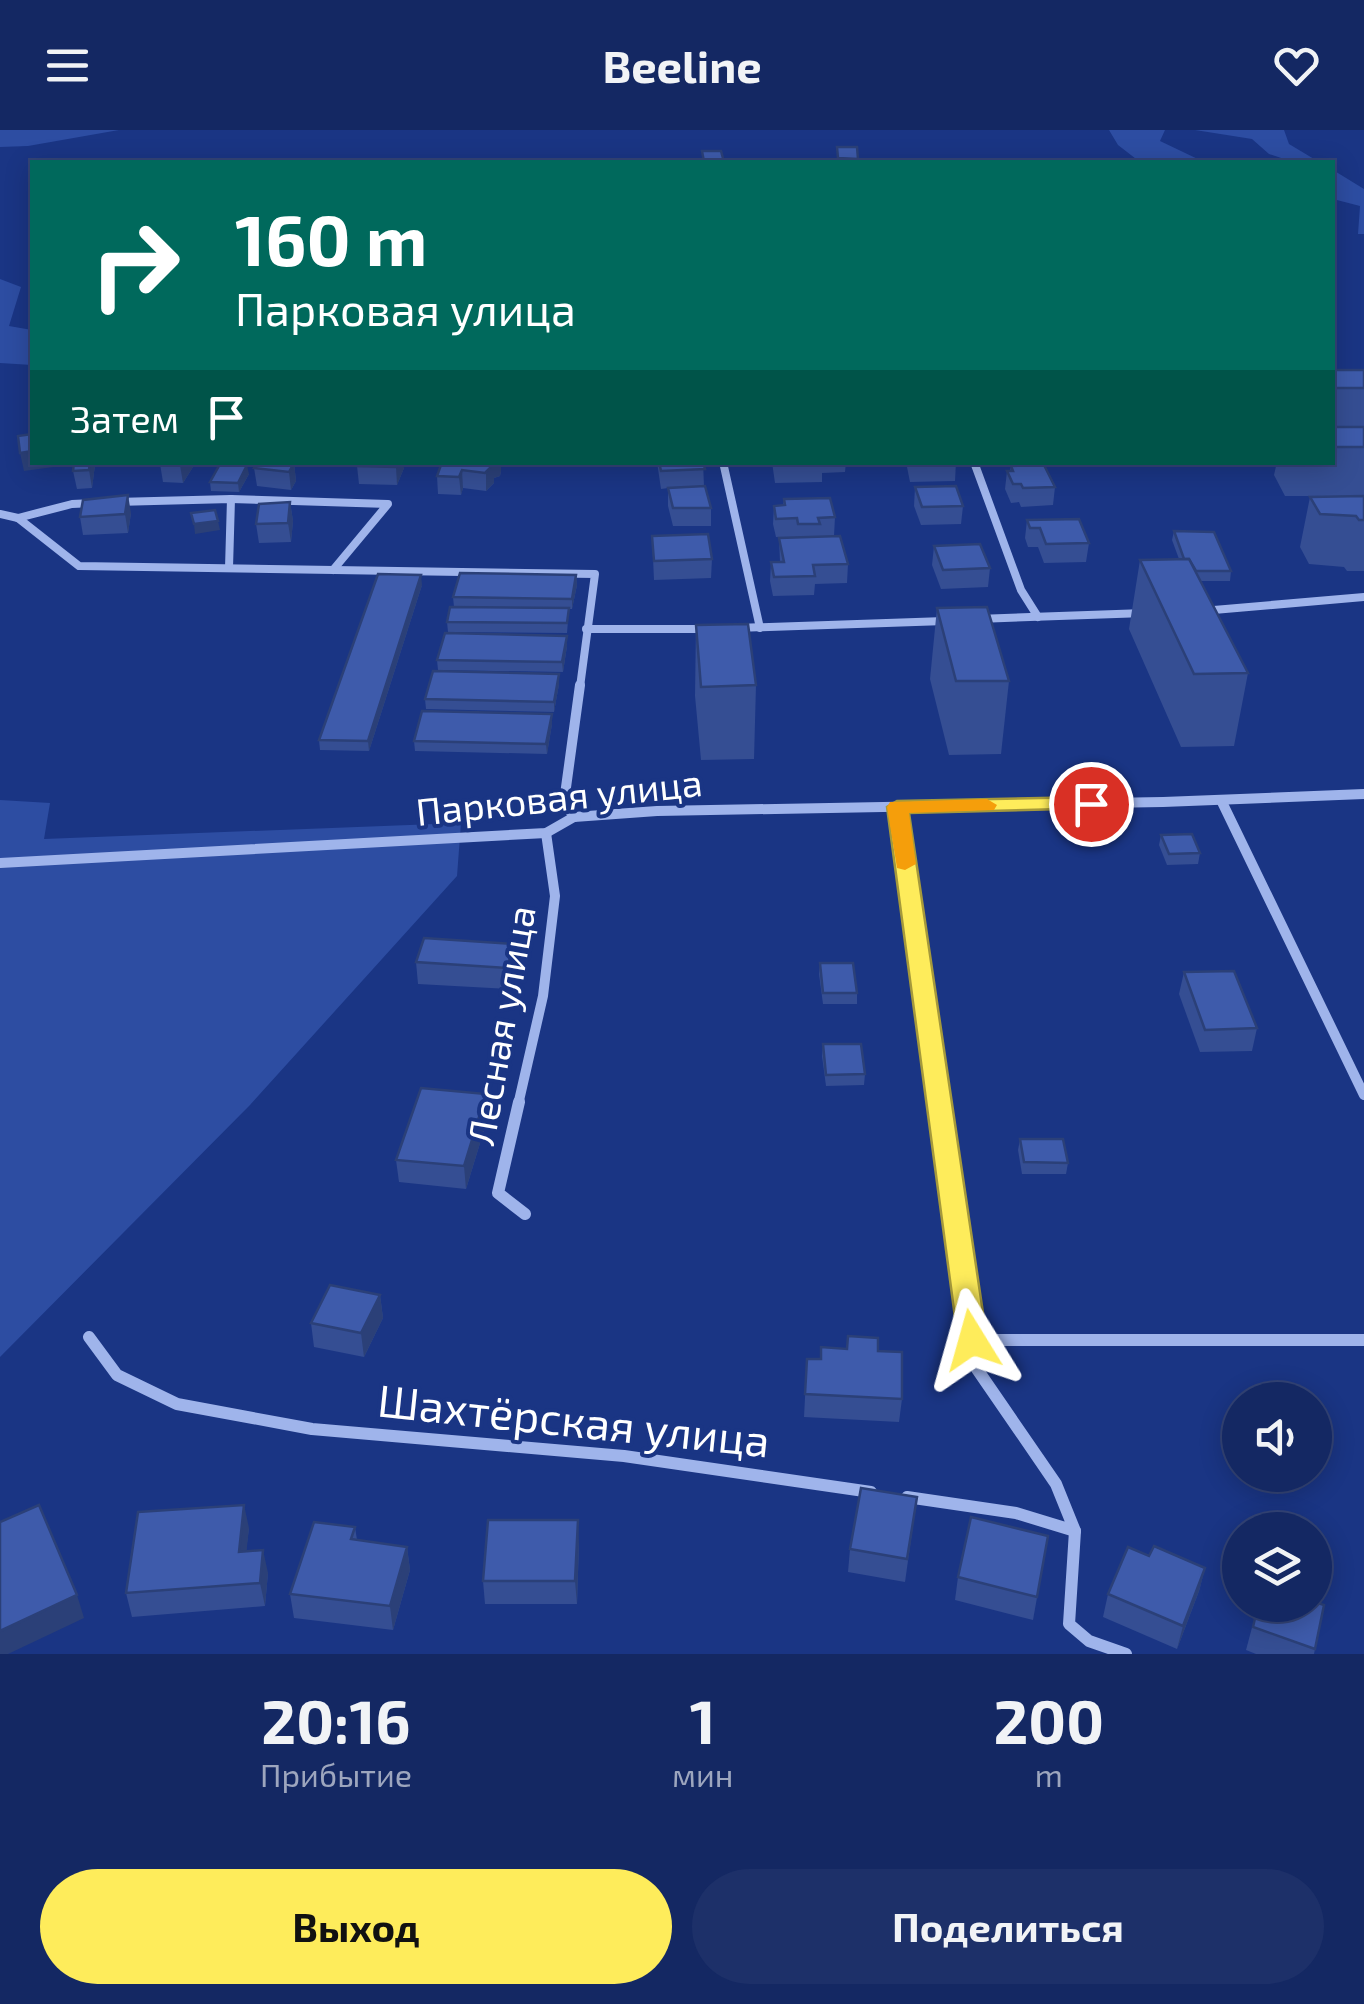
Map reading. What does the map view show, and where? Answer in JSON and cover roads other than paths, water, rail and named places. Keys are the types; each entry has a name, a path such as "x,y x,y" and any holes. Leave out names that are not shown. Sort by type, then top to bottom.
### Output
{"street":[{"path":"724,465 760,628"},
{"path":"975,465 1021,590 1038,616"},
{"path":"229,568 230,499"},
{"path":"18,518 72,504 230,499 388,504 333,570"},
{"path":"0,514 18,518 78,566 595,574 564,802 574,817"},
{"path":"1194,611 1364,597"},
{"path":"974,619 1155,613"},
{"path":"586,629 760,628 954,620"},
{"name":"Парковая улица","path":"0,863 546,833 574,817 657,811 1364,794"},
{"path":"1221,800 1364,1095"},
{"path":"897,807 977,1370 1056,1484 1075,1531 1069,1624 1089,1642 1126,1654"},
{"name":"Лесная улица","path":"525,1214 498,1193 542,996 555,896 546,833"},
{"name":"Шахтёрская улица","path":"89,1337 117,1375 177,1404 312,1429 624,1456 1016,1513 1075,1531"},
{"path":"972,1340 1364,1340"}]}
